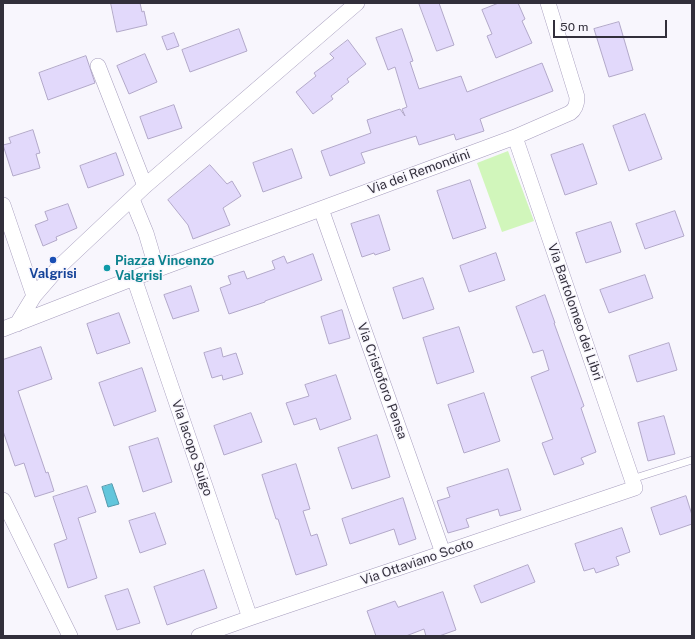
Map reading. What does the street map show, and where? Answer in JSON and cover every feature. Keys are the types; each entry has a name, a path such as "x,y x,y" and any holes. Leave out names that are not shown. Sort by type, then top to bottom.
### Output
{"street":[{"path":"18,324 34,296 60,266 145,186 357,3"},
{"name":"Via dei Remondini","path":"157,270 515,137 566,115 574,110 577,101 576,92 548,3"},
{"path":"98,66 145,186"},
{"name":"Via Bartolomeo dei Libri","path":"515,137 633,483"},
{"path":"3,329 157,270 146,233 132,199"},
{"path":"3,205 34,296"},
{"name":"Via Cristoforo Pensa","path":"321,209 443,553"},
{"name":"Via Iacopo Suigo","path":"134,278 250,618"},
{"name":"Via Ottaviano Scoto","path":"199,636 443,553 633,483"},
{"path":"3,500 70,636"}],"lane":[{"path":"633,483 692,460"}],"green space":[{"path":"508,151 534,221 502,232 477,163"}],"water":[{"path":"112,484 119,504 108,507 102,487"}],"building":[{"path":"111,3 140,3 142,12 144,11 147,25 117,32"},
{"path":"419,3 439,3 454,45 437,51"},
{"path":"499,3 518,3 525,19 522,21 532,43 496,58 487,36 492,34 482,10"},
{"path":"619,22 633,70 609,77 594,29"},
{"path":"239,29 247,51 190,72 182,50"},
{"path":"402,29 413,61 410,62 419,89 461,76 467,92 542,63 553,91 480,119 484,131 456,140 454,134 419,145 416,136 361,153 365,163 330,176 321,151 371,133 367,120 400,109 405,116 402,109 407,107 395,67 388,70 376,38"},
{"path":"174,33 179,46 167,50 162,37"},
{"path":"348,40 366,64 347,79 349,82 331,96 333,99 313,114 296,92 316,76 314,73 334,58 330,54"},
{"path":"145,54 157,82 129,94 117,66"},
{"path":"86,56 95,83 48,100 39,73"},
{"path":"174,105 182,128 148,139 140,117"},
{"path":"645,114 662,159 629,171 613,126"},
{"path":"33,130 40,153 36,154 40,168 13,176 3,145 11,143 9,138"},
{"path":"583,144 597,184 565,195 551,155"},
{"path":"292,149 302,178 263,192 253,163"},
{"path":"116,153 124,175 88,188 80,166"},
{"path":"210,165 227,184 232,181 241,196 223,208 230,225 193,239 188,225 168,200"},
{"path":"470,180 486,228 453,239 437,191"},
{"path":"68,204 77,228 56,237 57,240 43,246 35,225 48,220 45,212"},
{"path":"675,211 684,236 645,249 636,224"},
{"path":"379,215 390,250 375,255 374,253 362,257 351,224"},
{"path":"611,222 621,252 586,263 576,233"},
{"path":"496,253 505,280 469,292 460,266"},
{"path":"313,254 322,280 229,314 220,288 231,284 228,276 244,271 247,279 275,269 272,261 284,256 287,263"},
{"path":"645,275 653,298 609,313 600,290"},
{"path":"423,278 434,309 403,319 393,288"},
{"path":"191,286 199,311 173,319 164,295"},
{"path":"545,295 584,406 581,408 596,452 581,458 584,464 554,475 542,443 553,439 531,377 549,370 543,350 533,353 516,307"},
{"path":"342,310 350,338 329,344 321,317"},
{"path":"119,313 130,343 97,354 87,324"},
{"path":"459,327 474,372 437,384 423,338"},
{"path":"669,343 677,370 637,382 629,356"},
{"path":"41,347 52,379 18,391 46,473 48,472 54,491 35,497 24,463 15,466 3,431 3,360"},
{"path":"221,348 223,357 236,353 243,374 223,380 222,375 212,378 204,353"},
{"path":"142,368 156,411 114,426 99,383"},
{"path":"336,375 351,419 320,430 316,418 294,425 286,403 309,396 305,385"},
{"path":"484,393 500,441 464,453 448,405"},
{"path":"251,413 262,442 224,455 214,426"},
{"path":"664,416 675,454 648,461 638,423"},
{"path":"377,435 390,477 352,489 338,448"},
{"path":"158,438 172,482 143,492 129,447"},
{"path":"296,464 310,509 303,511 311,536 317,534 327,565 296,575 262,475"},
{"path":"508,469 521,510 500,516 498,509 466,519 469,527 448,533 437,501 450,497 447,488"},
{"path":"87,486 96,512 78,518 97,578 68,588 54,544 67,539 53,497"},
{"path":"686,496 692,515 692,524 660,535 651,508"},
{"path":"403,498 416,539 399,545 394,529 350,544 342,519"},
{"path":"155,513 166,544 140,553 129,521"},
{"path":"622,528 630,552 616,557 619,565 596,573 594,568 584,571 575,544"},
{"path":"528,565 535,582 481,603 474,586"},
{"path":"204,570 217,608 167,625 154,587"},
{"path":"128,589 140,623 117,630 105,596"},
{"path":"443,592 456,630 439,636 426,636 424,629 406,636 376,636 367,611 395,601 398,607"}],"place":[{"name":"Valgrisi","path":"53,260"},
{"name":"Piazza Vincenzo Valgrisi","path":"107,268"}]}
